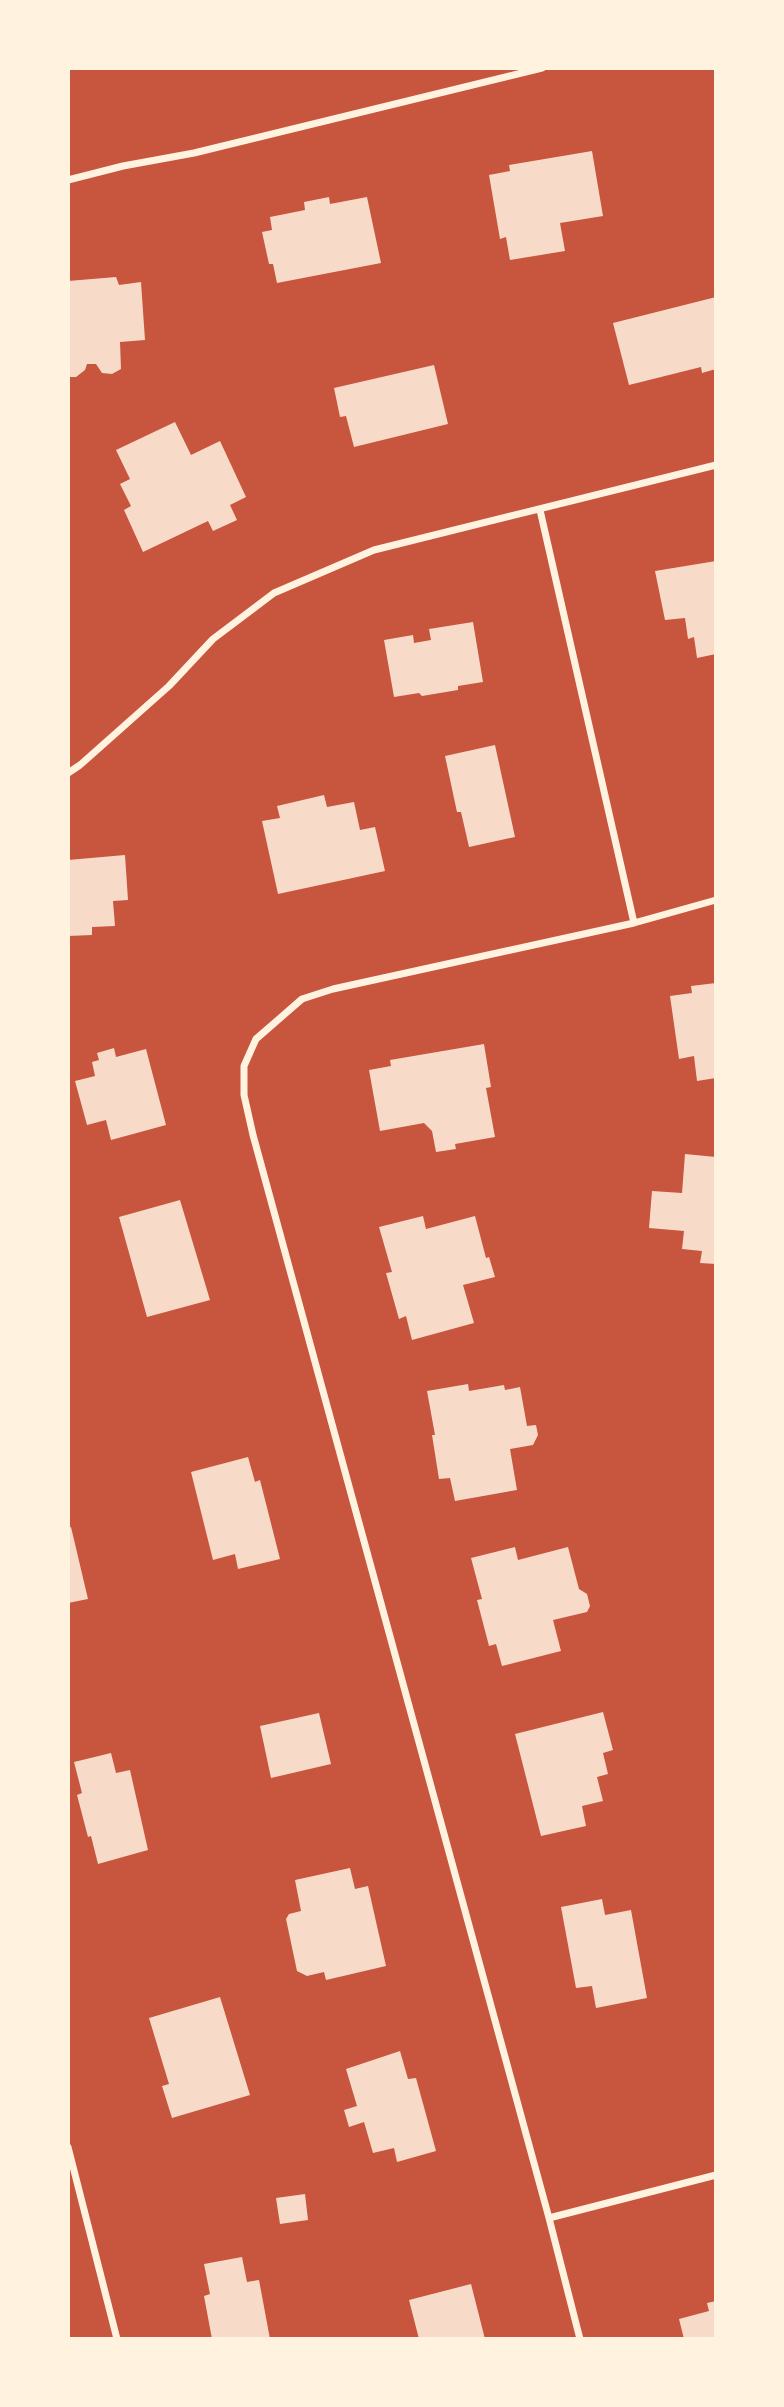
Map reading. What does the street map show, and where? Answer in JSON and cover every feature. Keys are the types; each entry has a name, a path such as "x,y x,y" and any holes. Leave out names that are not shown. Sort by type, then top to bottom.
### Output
{"street":[{"path":"68,180 123,166 208,150 542,68"},
{"path":"68,773 169,685 213,639 274,593 374,550 716,464"},
{"path":"540,510 634,923"},
{"path":"580,2339 253,1135 244,1095 244,1066 256,1039 302,999 333,989 634,923 716,900"},
{"path":"68,2147 117,2339"},
{"path":"549,2218 716,2175"}],"building":[{"path":"592,151 603,216 560,223 565,251 510,260 506,237 500,239 489,175 510,171 509,165"},
{"path":"329,197 330,204 367,197 381,263 277,283 273,264 269,264 262,232 272,230 270,217 305,210 304,202"},
{"path":"116,277 119,285 141,282 145,340 120,342 121,369 112,374 102,373 96,364 87,364 85,370 76,377 68,377 68,281"},
{"path":"716,297 716,369 702,373 701,367 629,385 613,323"},
{"path":"434,365 448,424 354,447 346,416 340,417 334,388"},
{"path":"175,422 191,455 220,441 246,497 230,505 237,520 213,531 208,521 143,552 124,510 131,506 120,484 130,479 116,450"},
{"path":"716,561 716,654 697,658 694,637 688,639 685,618 665,620 655,571"},
{"path":"473,622 483,682 458,686 458,690 394,697 384,640 413,635 414,643 431,640 429,629"},
{"path":"495,745 515,837 469,847 461,812 457,812 445,756"},
{"path":"324,795 327,807 354,802 360,830 375,827 385,871 278,894 262,821 280,818 277,806"},
{"path":"125,855 128,900 113,901 115,926 92,927 92,935 68,936 68,860"},
{"path":"716,983 716,1078 697,1081 694,1056 679,1059 670,996 692,993 691,986"},
{"path":"484,1044 491,1087 486,1088 495,1137 455,1144 456,1149 436,1152 432,1131 424,1123 380,1131 369,1070 391,1066 390,1060"},
{"path":"114,1048 116,1057 146,1049 166,1125 111,1140 106,1120 87,1125 75,1081 95,1076 92,1062 99,1060 97,1053"},
{"path":"685,1154 716,1157 716,1264 700,1263 702,1251 682,1249 684,1231 649,1228 652,1191 682,1193"},
{"path":"180,1200 210,1300 147,1317 119,1217"},
{"path":"423,1216 426,1229 475,1216 486,1258 489,1257 495,1277 463,1285 474,1323 412,1340 406,1316 399,1319 386,1273 392,1272 379,1227"},
{"path":"468,1384 469,1391 504,1385 505,1390 520,1387 527,1426 536,1425 538,1435 533,1445 510,1449 517,1490 455,1501 450,1478 439,1479 427,1391"},
{"path":"248,1457 255,1482 260,1480 280,1559 238,1569 235,1554 213,1560 191,1472"},
{"path":"71,1527 88,1599 68,1603 68,1528"},
{"path":"515,1547 518,1560 568,1547 579,1589 587,1594 590,1606 587,1612 553,1620 561,1651 502,1666 496,1644 489,1646 477,1600 482,1599 471,1558"},
{"path":"603,1712 613,1750 603,1753 608,1774 597,1777 603,1801 582,1806 586,1826 541,1836 515,1734"},
{"path":"319,1713 331,1764 271,1778 260,1726"},
{"path":"111,1753 116,1773 130,1770 148,1850 98,1864 77,1795 82,1793 74,1762"},
{"path":"350,1868 355,1889 368,1886 386,1966 326,1980 324,1972 307,1976 297,1971 286,1919 289,1914 301,1911 295,1880"},
{"path":"602,1899 605,1915 631,1910 647,1998 596,2008 592,1986 576,1988 561,1907"},
{"path":"220,1997 250,2095 172,2118 162,2086 169,2084 149,2018"},
{"path":"400,2051 408,2079 416,2078 436,2151 397,2162 394,2148 373,2153 364,2122 349,2127 344,2110 357,2106 346,2069"},
{"path":"305,2194 308,2220 280,2224 276,2198"},
{"path":"242,2257 247,2282 259,2280 270,2339 212,2339 204,2296 210,2294 204,2264"},
{"path":"471,2284 485,2339 419,2339 409,2300"},
{"path":"716,2301 716,2339 684,2339 679,2319 709,2311 707,2303"}]}
